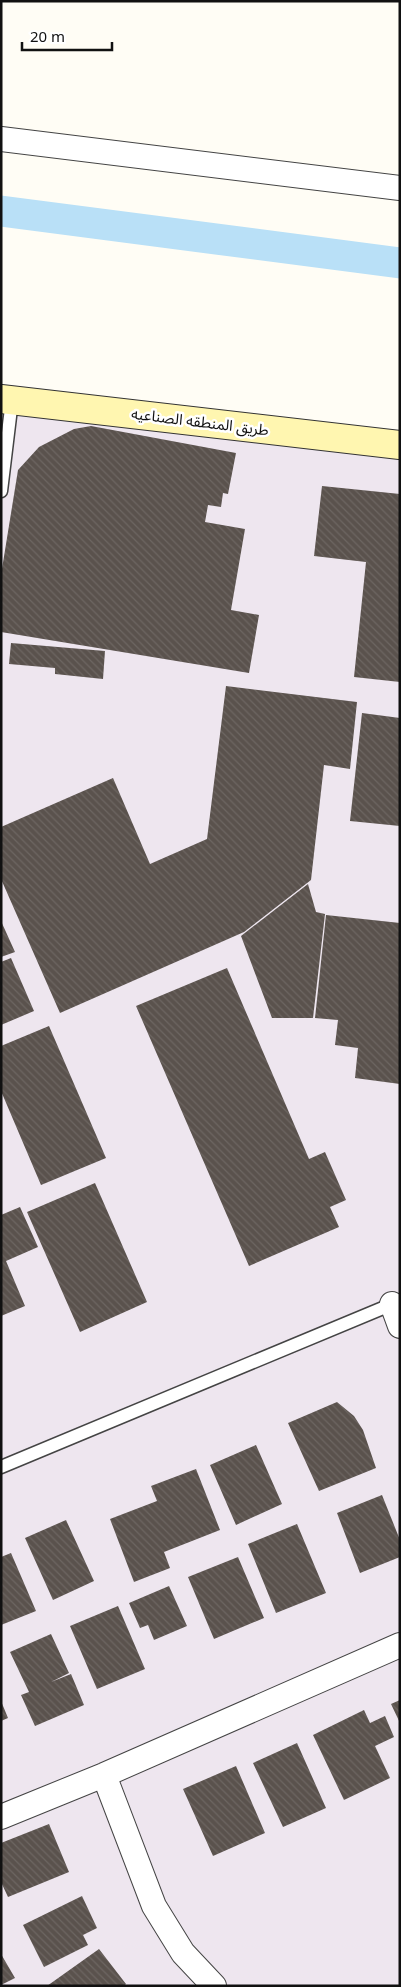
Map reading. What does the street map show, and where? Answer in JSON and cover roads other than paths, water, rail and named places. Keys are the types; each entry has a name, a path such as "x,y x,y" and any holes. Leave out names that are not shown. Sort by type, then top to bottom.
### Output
{"main road":[{"name":"طريق المنطقه الصناعيه","path":"7,400 400,445"}],"street":[{"path":"1,139 400,188"},
{"path":"1,1817 104,1775 400,1645"},
{"path":"104,1775 154,1906 183,1953 214,1986"}],"lane":[{"path":"1,492 7,400"},
{"path":"1,1467 397,1310"}],"waterway":[{"path":"1,211 400,263"}]}
